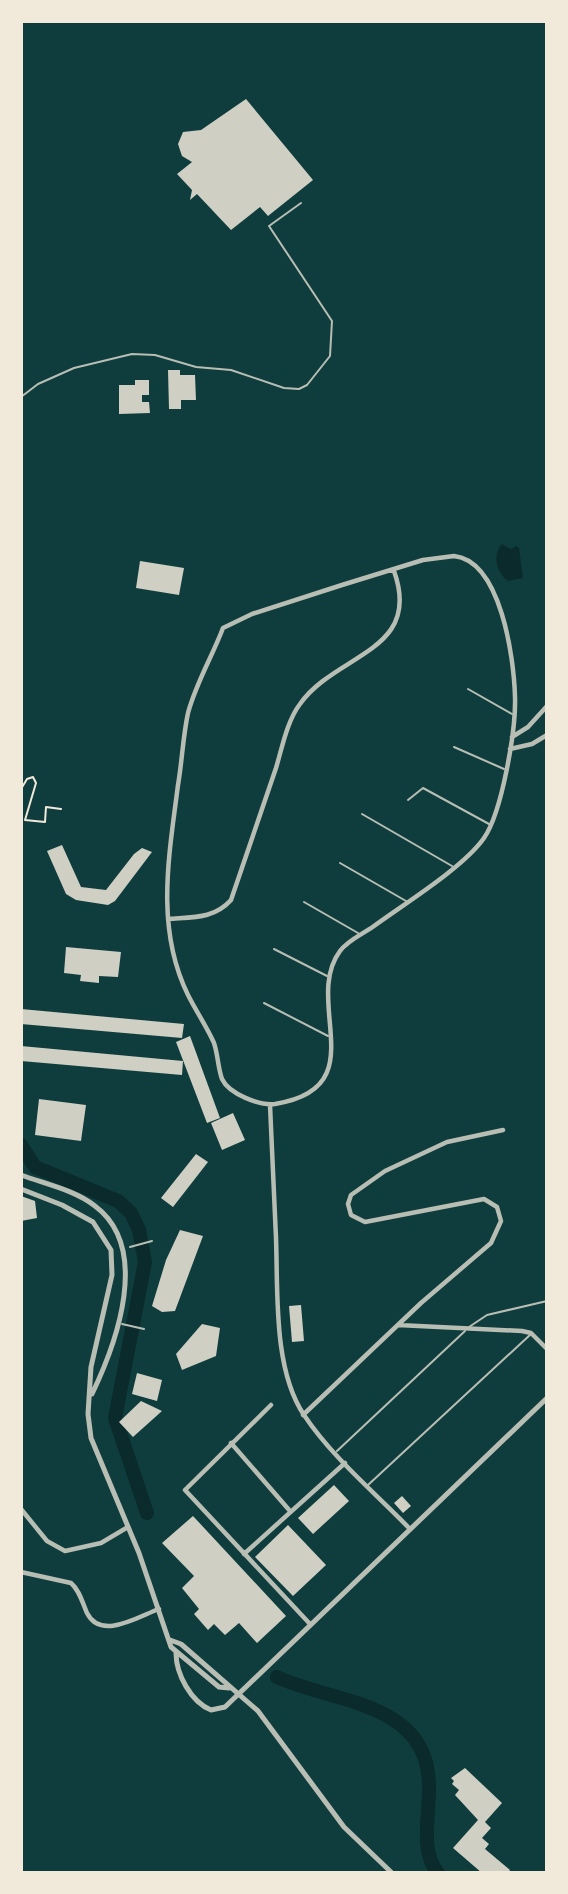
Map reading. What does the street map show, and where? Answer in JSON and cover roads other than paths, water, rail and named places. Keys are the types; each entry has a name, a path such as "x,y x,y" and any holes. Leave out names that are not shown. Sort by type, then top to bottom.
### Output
{"street":[{"path":"454,556 469,560 484,574 498,601 515,696 514,715 510,749 492,825 477,847 454,867 342,948 327,975 333,1039 326,1075 312,1090 290,1101 270,1105 242,1096 223,1080 212,1040 185,989 168,919 166,893 188,713 223,628 252,614 423,561 454,556"},
{"path":"168,919 207,916 220,912 231,900 292,717 309,694 334,673 383,641 396,626 401,602 394,571"},
{"path":"512,738 528,727 547,706"},
{"path":"510,749 532,744 546,737"},
{"path":"270,1105 281,1344 290,1383 303,1415 335,1453 409,1528"},
{"path":"303,1415 398,1325 491,1243 501,1220 497,1207 484,1199 365,1222 351,1215 348,1204 351,1195 385,1171 447,1142 503,1130"},
{"path":"21,1175 95,1205 115,1226 127,1258 117,1323 105,1370 90,1397"},
{"path":"21,1189 62,1205 93,1222 104,1235 112,1253 112,1267 91,1367 92,1438 176,1653 176,1663 187,1688 202,1707 218,1710 238,1695 547,1398"},
{"path":"102,1320 117,1323"},
{"path":"398,1325 531,1333 547,1349"},
{"path":"271,1405 185,1490 310,1624"},
{"path":"231,1443 290,1511"},
{"path":"244,1554 345,1463"},
{"path":"21,1509 47,1541 56,1549 65,1551 101,1543 128,1527"},
{"path":"21,1572 71,1583 89,1617 104,1626 115,1626 159,1609"},
{"path":"170,1640 181,1644 258,1711 344,1827 392,1873"},
{"path":"176,1653 219,1687 229,1688"}],"lane":[{"path":"21,397 37,384 74,368 132,354 155,355 195,367 231,369 284,388 299,389 307,384 330,356 332,321 269,226 300,203"},
{"path":"468,689 514,715"},
{"path":"454,747 505,770"},
{"path":"408,800 423,788 492,825"},
{"path":"362,814 454,867"},
{"path":"340,863 407,901"},
{"path":"304,902 360,935"},
{"path":"274,949 327,975"},
{"path":"264,1003 333,1039"},
{"path":"130,1247 152,1241"},
{"path":"335,1453 468,1328 487,1315 547,1301"},
{"path":"117,1323 144,1329"},
{"path":"368,1486 531,1333"}],"water":[{"path":"502,544 511,549 516,546 519,548 523,578 508,581 501,573 496,558"}],"waterway":[{"path":"21,1145 35,1167 118,1201 131,1213 139,1230 145,1262 115,1418 147,1513"},
{"path":"277,1677 367,1706 394,1720 414,1737 424,1757 428,1777 427,1839 430,1857 438,1873"}]}
